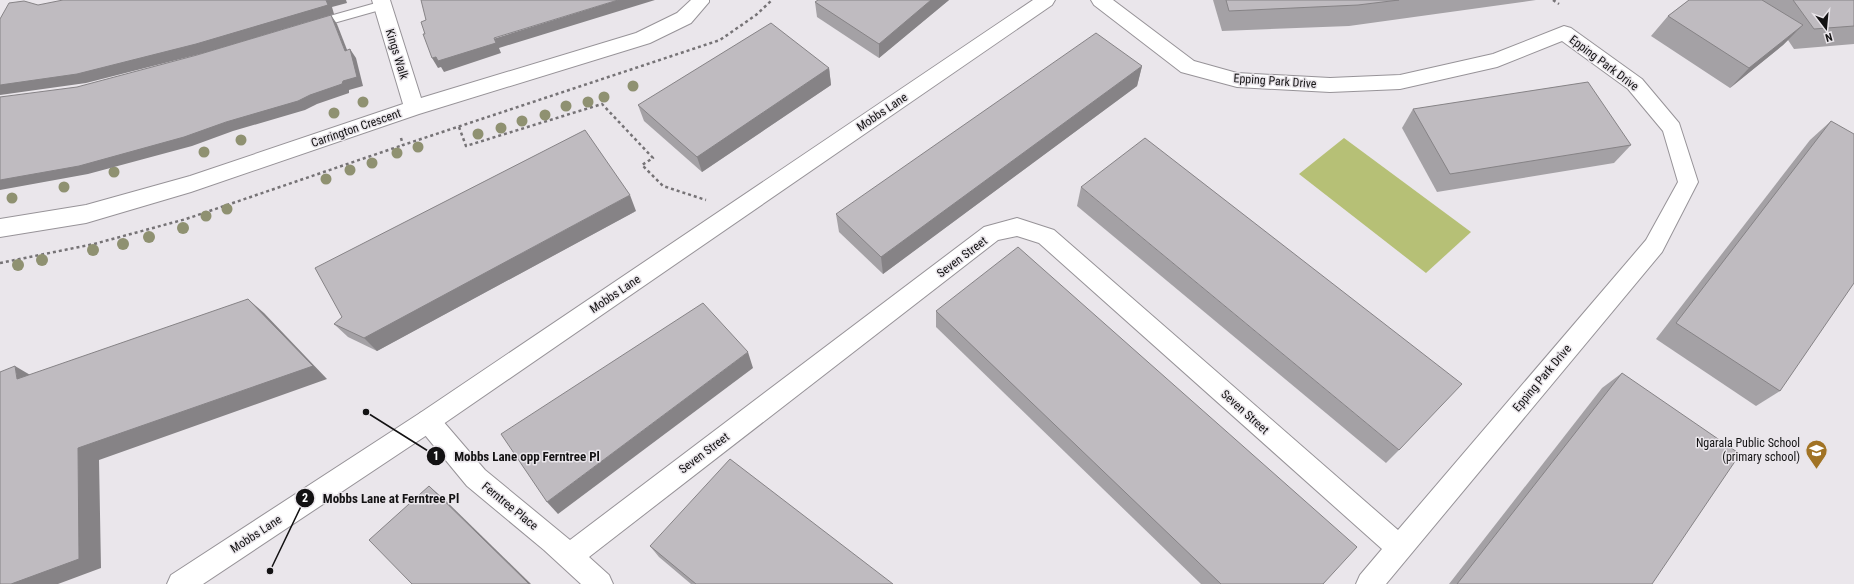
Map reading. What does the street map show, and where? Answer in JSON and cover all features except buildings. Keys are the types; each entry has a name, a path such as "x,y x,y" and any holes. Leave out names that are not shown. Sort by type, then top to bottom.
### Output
{"street":[{"name":"Carrington Crescent","path":"0,228 86,214 191,184 414,108 643,38 684,18 700,2 700,0"},
{"name":"Mobbs Lane","path":"180,584 428,421 1046,0"},
{"name":"Epping Park Drive","path":"1100,0 1188,67 1237,80 1330,85 1400,82 1497,60 1564,33 1635,84 1672,128 1688,182 1654,246 1398,548"},
{"name":"Kings Walk","path":"382,2 414,108"},
{"name":"Seven Street","path":"570,556 992,233 1017,227 1046,236 1398,548"},
{"name":"Ferntree Place","path":"428,421 476,478 570,556 600,584"},
{"path":"1369,584 1398,548"}],"lane":[{"path":"302,28 382,2"}],"path":[{"path":"1553,0 1559,4"},
{"path":"459,127 466,146 602,104 653,158 642,165 663,186 709,200"},
{"path":"0,263 94,244 186,219 403,146"}],"green space":[{"path":"1344,138 1471,232 1426,273 1299,174"}],"place":[{"name":"Mobbs Lane opp Ferntree Pl","path":"366,412"},
{"name":"Ngarala Public School (primary school)","path":"1816,470"},
{"name":"Mobbs Lane at Ferntree Pl","path":"270,571"}]}
